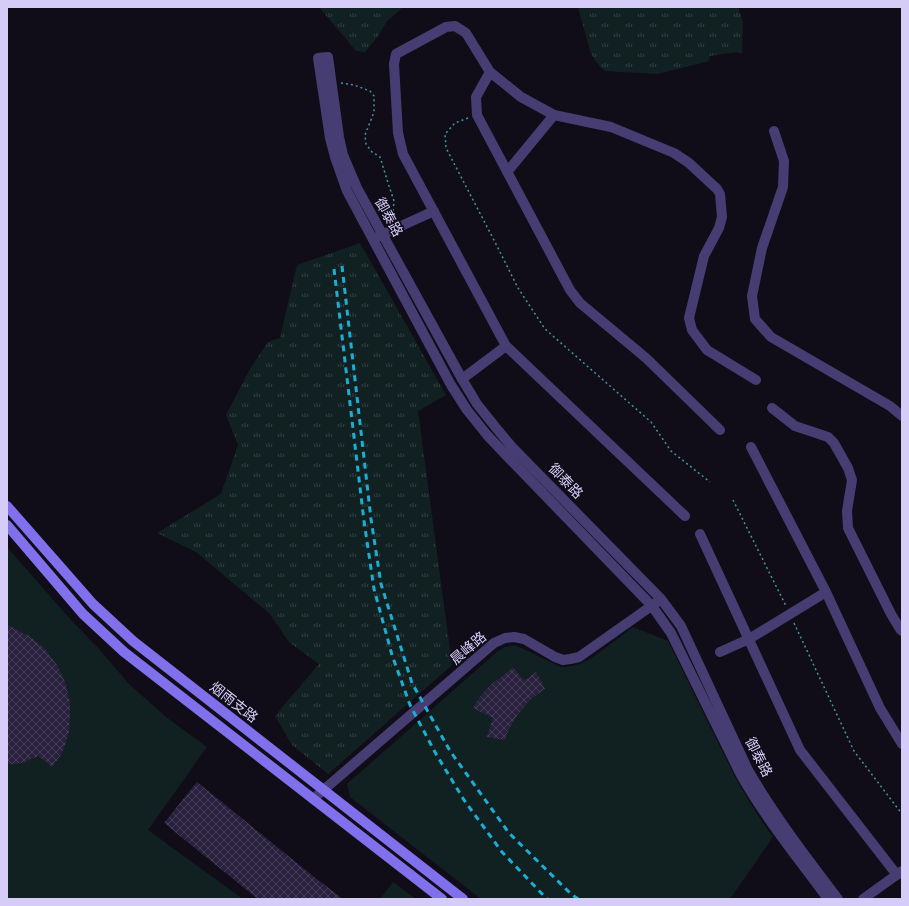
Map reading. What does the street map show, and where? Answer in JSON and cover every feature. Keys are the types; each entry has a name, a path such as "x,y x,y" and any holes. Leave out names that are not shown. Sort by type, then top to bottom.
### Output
{"main road":[{"name":"烟雨支路","path":"7,506 93,604 134,641 463,899"},
{"name":"烟雨支路","path":"7,525 83,614 124,652 442,899"}],"street":[{"path":"685,516 506,346 403,154 398,133 394,64 396,54 446,27 455,26 466,33 490,72 521,97 554,115 611,127 674,153 689,163 717,189 720,194 722,217 719,228 704,256 689,318 692,330 707,350 756,380"},
{"name":"御泰路","path":"828,899 790,849 752,794 741,775 671,633 652,606 487,435 467,410 452,386 347,191 330,138 323,58 331,81 339,137 344,155 357,188 477,404 496,429 512,446 661,599 681,626 748,770 759,790 800,849 838,899"},
{"path":"490,72 476,97 477,115 570,290 580,303 646,358 720,430"},
{"path":"507,172 554,115"},
{"path":"774,131 784,161 783,187 760,255 752,296 755,319 771,337 890,406 902,416"},
{"path":"373,239 381,231 434,211"},
{"path":"462,379 506,346"},
{"path":"772,408 795,426 828,437 834,443 848,468 852,480 847,510 848,528 891,614 902,631"},
{"path":"751,447 826,592 880,708 902,744"},
{"path":"700,534 800,750 900,873 863,899"},
{"path":"720,652 749,639 826,592"},
{"name":"晨峰路","path":"313,800 494,643 505,638 514,637 524,639 556,657 563,660 570,660 579,657 661,599"}],"path":[{"path":"331,81 354,85 370,91 374,96 374,112 365,135 366,144 372,152 380,158 394,201 393,212 381,231"},
{"path":"477,115 455,123 445,134 446,148 518,288 546,329 651,422 671,451 710,482"},
{"path":"733,500 790,614 854,751 902,814"}],"green space":[{"path":"319,7 403,7 387,21 378,36 365,52 356,51"},
{"path":"578,7 738,7 743,22 742,54 737,52 710,56 709,61 658,74 605,71 591,54"},
{"path":"360,243 446,395 418,411 452,665 328,774 292,745 275,716 319,664 289,642 270,614 196,552 157,533 221,494 238,445 226,415 250,369 268,342 280,338 297,265"},
{"path":"7,547 128,683 166,717 207,747 148,830 243,899 7,899"},
{"path":"633,627 668,641 735,777 753,808 773,837 730,899 481,899 350,797 347,784 498,651 505,647 515,645 561,667 574,666 590,659"},
{"path":"393,882 416,899 380,899"}],"building":[{"path":"7,625 29,636 44,648 57,665 66,684 70,703 69,732 63,751 52,767 38,756 25,762 7,764"},
{"path":"513,667 524,681 536,672 545,689 532,698 518,714 508,731 505,740 487,737 493,718 473,708 479,698 489,687"},
{"path":"197,782 343,899 258,899 164,823"}],"railway":[{"path":"342,266 371,519 381,584 412,683 450,751 509,833 578,899"},
{"path":"334,269 364,521 374,589 392,655 410,705 436,754 464,800 502,852 547,899"}]}
